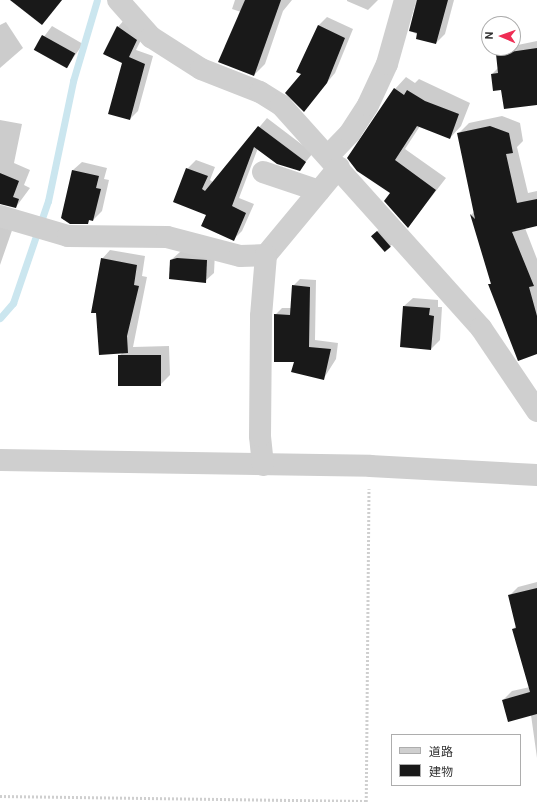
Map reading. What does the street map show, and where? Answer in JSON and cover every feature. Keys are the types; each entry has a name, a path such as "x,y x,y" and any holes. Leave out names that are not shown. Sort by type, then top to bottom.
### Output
{"street":[{"path":"118,0 151,37 200,69 260,92 281,105 334,161 481,328 530,387 537,411"},
{"path":"264,465 260,420 262,288 266,255 319,191 334,161 368,105 387,64 405,0"},
{"path":"263,172 319,191"},
{"path":"0,216 68,236 167,237 240,256 266,255"},
{"path":"0,460 370,466 537,475"}],"path":[{"path":"0,796 366,801 370,466"}],"building":[{"path":"10,0 62,0 42,25"},
{"path":"245,0 281,0 254,76 218,62"},
{"path":"417,0 448,0 436,44 416,39 417,33 409,31"},
{"path":"318,25 345,38 327,83 304,112 285,93 301,74 296,72"},
{"path":"117,26 137,40 129,57 145,64 130,120 108,114 122,63 103,54"},
{"path":"42,35 75,53 67,68 34,50"},
{"path":"537,48 537,105 504,109 501,90 493,91 491,74 498,73 496,56 521,56 521,50"},
{"path":"394,88 404,95 407,90 425,101 459,114 450,139 417,126 395,160 436,190 408,228 384,201 390,193 357,171 347,158"},
{"path":"258,126 306,162 300,171 277,164 254,147 232,206 246,213 234,241 201,226 206,215 173,202 186,168 208,176 202,189 205,191"},
{"path":"490,126 509,133 513,153 506,154 517,203 537,199 537,226 512,232 534,286 529,287 537,316 537,354 518,361 488,284 491,284 470,214 475,219 457,133"},
{"path":"72,170 99,176 96,188 101,189 93,221 89,220 88,224 70,224 61,218"},
{"path":"0,173 19,181 13,197 19,199 16,208 0,204"},
{"path":"377,231 391,247 385,252 371,236"},
{"path":"101,258 137,265 134,285 139,286 127,336 128,353 99,355 96,313 91,313"},
{"path":"177,258 207,260 206,283 169,279 170,260"},
{"path":"292,285 310,287 309,347 331,349 324,380 291,372 294,362 274,362 274,314 290,315"},
{"path":"403,306 430,308 429,315 434,316 431,350 400,347"},
{"path":"118,355 161,355 161,386 118,386"},
{"path":"537,588 537,714 508,722 502,700 530,692 512,629 516,628 508,595"}],"waterway":[{"path":"0,318 13,303 48,201 73,81 97,0"}]}
